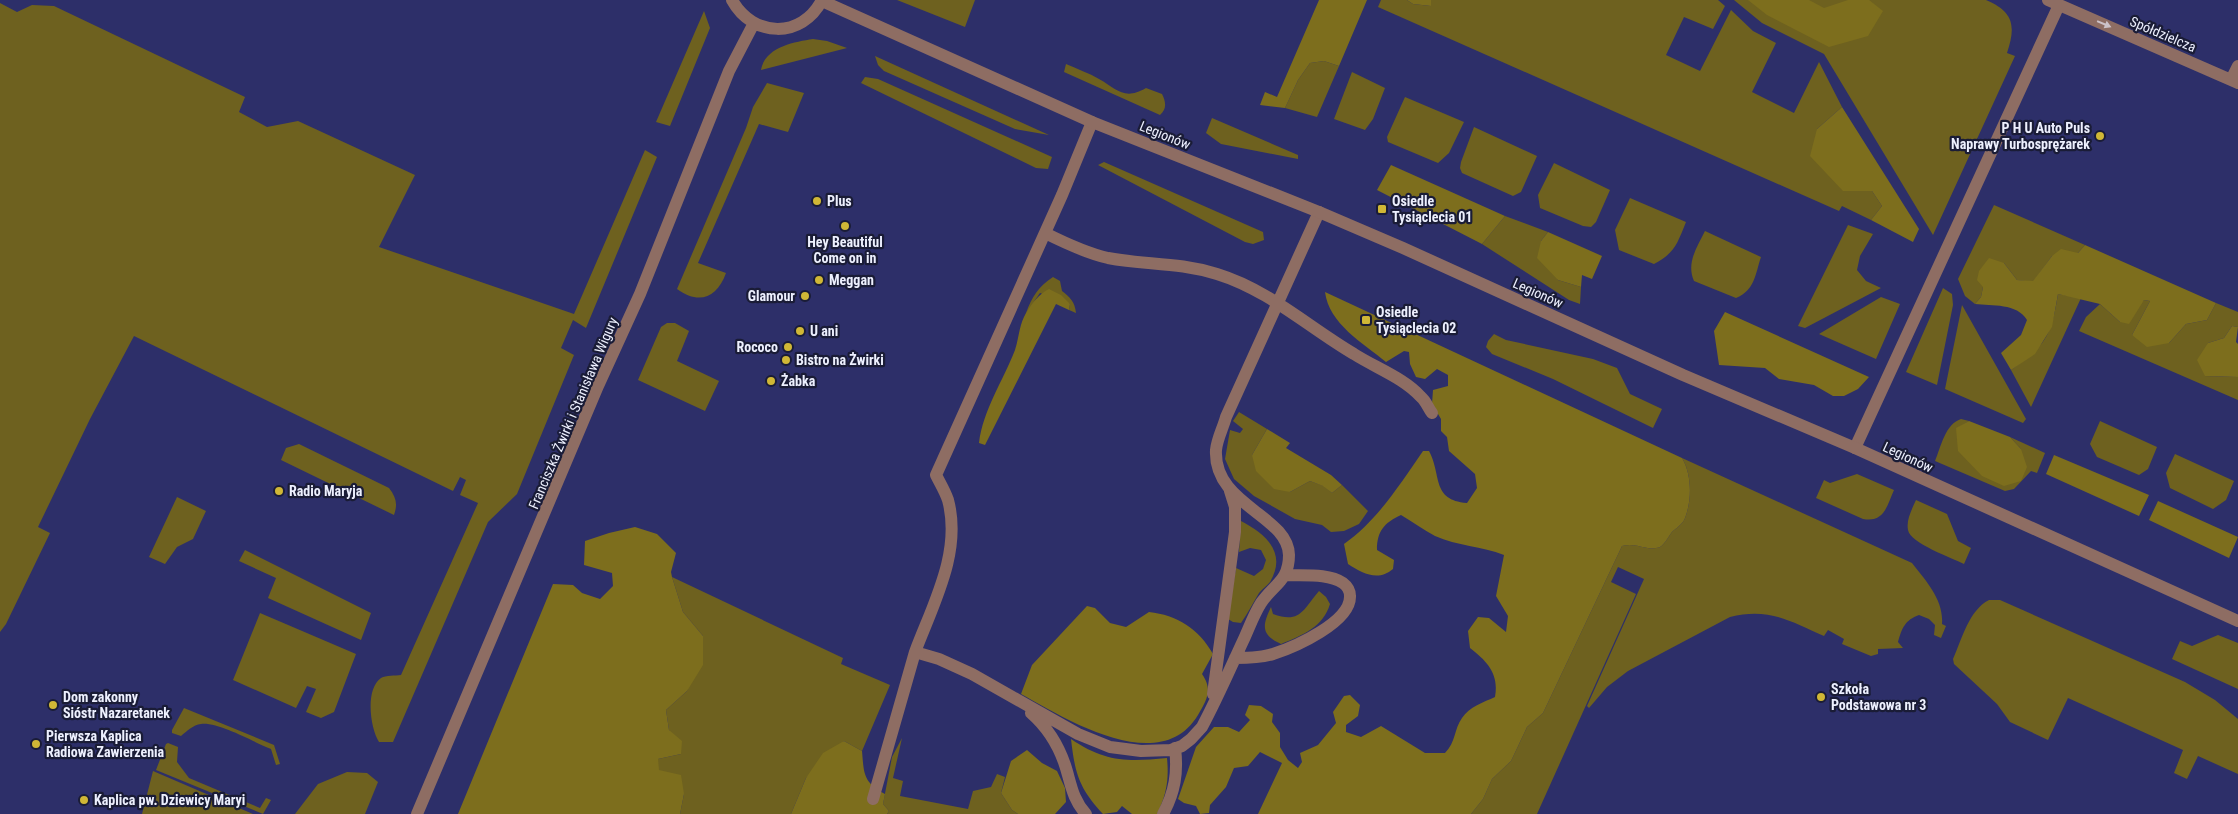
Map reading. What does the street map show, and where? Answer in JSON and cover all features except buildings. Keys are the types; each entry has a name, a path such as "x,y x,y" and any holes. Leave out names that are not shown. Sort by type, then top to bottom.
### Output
{"street":[{"path":"732,0 741,13 754,23 777,29 792,27 807,20 822,0"},
{"name":"Legionów","path":"822,0 1092,122 1319,212 1684,375 1855,448 2238,621"},
{"path":"1855,448 2053,2"},
{"name":"Spółdzielcza","path":"2053,2 2234,81"},
{"name":"Franciszka Żwirki i Stanisława Wigury","path":"417,814 598,386 640,294 729,71 754,23"},
{"path":"2234,81 2238,66"},
{"path":"873,799 915,652 944,577 951,550 952,530 948,499 936,475 1045,233 1092,122"},
{"path":"915,652 939,659 1015,697 1078,734 1110,747 1156,751 1175,748 1191,739 1202,726 1260,604 1286,575 1289,554 1282,534 1254,512 1230,489 1222,478 1216,450 1226,417 1319,212"},
{"path":"1045,233 1077,248 1106,257 1187,265 1219,274 1278,302 1353,354 1408,386 1422,397 1432,413"},
{"path":"1211,707 1235,532 1235,507 1230,489"},
{"path":"1235,658 1271,655 1292,647 1314,636 1345,612 1350,597 1349,590 1345,584 1329,578 1286,575"},
{"path":"1015,697 1039,720 1053,738 1065,764 1073,796 1086,814"},
{"path":"1164,814 1175,785 1175,748"}],"shaded area":[{"path":"897,0 975,0 965,27"},
{"path":"1319,0 1367,0 1339,66 1324,61 1310,63 1298,80 1285,108 1260,105 1265,92 1277,97"},
{"path":"1381,0 1407,0 1413,4 1431,6 1431,0 1718,0 1725,6 1713,29 1684,17 1666,55 1700,71 1731,10 1753,31 1776,43 1752,92 1794,113 1819,62 1842,107 1817,129 1872,191 1882,206 1871,220 1842,206 1839,211 1378,7"},
{"path":"1407,0 1431,0 1431,6 1413,4"},
{"path":"1734,0 1986,0 2007,15 2012,28 2007,53 2015,56 1933,235 1824,54 1762,23"},
{"path":"1748,0 1809,0 1824,8 1848,0 1869,0 1883,11 1868,36 1829,47 1767,15"},
{"path":"0,3 17,12 32,5 54,6 245,97 239,112 267,127 298,121 415,175 379,247 574,314 645,150 657,157 586,328 573,320 561,348 574,355 517,494 488,522 393,742 379,742 376,736 371,718 373,691 376,683 381,678 401,675 478,503 460,495 466,480 460,477 453,491 134,336 90,419 38,527 50,533 6,624 0,632"},
{"path":"704,11 710,28 670,126 656,122"},
{"path":"813,39 827,41 847,48 761,70 768,56 774,51 789,44"},
{"path":"875,56 1049,135 1015,129 884,71 878,65"},
{"path":"1324,61 1339,66 1317,117 1285,108 1298,80 1310,63"},
{"path":"1066,64 1126,94 1138,92 1146,88 1162,94 1165,108 1160,115 1064,72"},
{"path":"1352,72 1385,88 1373,119 1365,130 1334,119"},
{"path":"865,77 878,79 1052,157 1048,169 1036,168 861,83"},
{"path":"767,83 804,93 788,132 759,124 698,263 726,273 718,288 712,293 700,298 693,297 677,289 746,128 753,107"},
{"path":"1405,97 1464,122 1449,153 1438,163 1388,142 1387,137"},
{"path":"1842,107 1919,229 1913,242 1871,220 1882,206 1872,191 1843,191 1810,156 1817,129"},
{"path":"1212,118 1298,155 1298,159 1221,144 1206,133"},
{"path":"1474,127 1537,156 1521,192 1513,196 1462,173 1460,168 1461,162"},
{"path":"1104,162 1263,232 1264,240 1253,244 1245,242 1098,165"},
{"path":"1554,163 1610,190 1596,222 1591,227 1583,226 1540,208 1538,195"},
{"path":"1391,165 1505,216 1482,244 1377,190"},
{"path":"1630,198 1686,222 1671,252 1654,264 1619,250 1615,230"},
{"path":"1994,205 2085,245 2078,253 2052,256 2033,282 2017,280 2004,263 1983,287 1981,297 1975,304 1965,296 1958,279"},
{"path":"1505,216 1548,232 1541,241 1558,280 1581,287 1580,304 1569,300 1482,244"},
{"path":"1848,225 1873,234 1860,256 1857,270 1866,281 1881,288 1805,328 1798,326"},
{"path":"1705,231 1761,257 1751,286 1742,295 1736,298 1694,281 1691,268 1692,261"},
{"path":"1548,232 1602,256 1592,279 1582,275 1581,287 1558,280 1537,258 1541,241"},
{"path":"2085,245 2216,303 2207,320 2186,324 2169,343 2147,347 2132,335 2150,301 2144,300 2129,324 2120,322 2100,304 2058,294 2052,327 2035,354 2011,370 2001,353 2021,335 2027,320 2023,315 2011,308 1975,304 1981,297 1983,287 1977,280 1979,271 1989,258 2004,263 2017,280 2033,281 2052,256 2061,249 2078,253"},
{"path":"1053,277 1060,281 1062,291 1072,300 1076,313 1069,310 1070,304 1040,293 1026,313 1036,293"},
{"path":"1943,288 1952,294 1953,305 1937,385 1906,372"},
{"path":"1049,289 1061,295 1070,304 1069,310 1056,304 985,445 979,443 985,419 1015,350 1020,327 1028,309 1042,293"},
{"path":"1325,292 1682,458 1688,472 1690,496 1684,520 1660,547 1622,546 1543,713 1527,727 1511,761 1492,779 1483,799 1471,814 1258,814 1282,763 1260,752 1248,766 1234,768 1226,787 1210,805 1209,813 1200,814 1196,806 1184,803 1178,799 1196,747 1214,727 1228,727 1239,732 1250,720 1245,715 1249,705 1261,706 1273,714 1272,722 1280,733 1280,747 1288,760 1298,768 1302,762 1300,753 1318,745 1336,723 1333,712 1344,696 1350,695 1360,705 1358,716 1346,725 1346,732 1361,737 1381,726 1425,753 1445,753 1449,749 1459,722 1465,714 1477,705 1495,697 1494,675 1482,658 1470,648 1468,631 1478,617 1489,618 1506,632 1508,616 1496,596 1504,555 1435,536 1401,515 1390,521 1383,528 1377,543 1377,550 1394,560 1393,569 1376,576 1364,573 1348,564 1344,544 1378,513 1423,451 1429,451 1439,485 1448,497 1467,503 1477,488 1475,474 1449,451 1447,437 1441,431 1441,419 1432,404 1433,390 1448,386 1448,375 1437,369 1425,379 1416,377 1410,364 1409,352 1404,351 1386,362 1348,332 1340,323 1333,314"},
{"path":"2058,294 2081,298 2031,407 2011,370 2032,354 2045,339 2053,320"},
{"path":"1881,297 1900,304 1876,359 1819,334"},
{"path":"2144,300 2150,301 2132,335 2169,343 2186,324 2207,320 2216,303 2238,312 2238,327 2232,326 2224,338 2208,343 2205,376 2238,377 2238,400 2079,331 2086,317 2100,304 2120,322"},
{"path":"1962,305 2026,419 2023,423 1945,389"},
{"path":"1725,312 1869,377 1858,389 1844,396 1833,396 1814,385 1779,379 1765,368 1719,365 1714,331"},
{"path":"667,323 675,323 689,331 677,361 719,381 705,411 638,380 661,327"},
{"path":"2232,326 2238,327 2236,342 2238,344 2238,377 2205,376 2197,360 2208,343 2224,338"},
{"path":"1494,334 1506,340 1593,359 1617,368 1630,394 1662,409 1653,428 1553,379 1492,354 1486,347"},
{"path":"1239,412 1267,429 1252,455 1290,492 1310,481 1324,486 1332,493 1342,485 1368,511 1359,524 1344,531 1331,532 1322,525 1295,519 1254,496 1234,479 1225,459 1230,430 1240,433 1243,429 1233,421"},
{"path":"1961,419 1969,421 1956,429 2021,449 2010,437 2045,453 2037,473 2031,471 2014,489 2005,491 1935,461 1947,431"},
{"path":"1969,421 2010,437 2021,449 2027,467 2021,481 2004,486 1982,476 1958,451 1956,428"},
{"path":"2100,421 2157,447 2148,469 2139,475 2097,457 2090,444"},
{"path":"1267,429 1290,443 1286,448 1331,475 1342,485 1332,493 1323,486 1310,481 1290,492 1274,489 1256,471 1252,455"},
{"path":"299,444 389,488 396,501 394,515 281,460 286,448"},
{"path":"2175,454 2234,481 2226,500 2213,509 2170,488 2166,473"},
{"path":"2054,455 2149,495 2139,516 2046,474"},
{"path":"1682,458 1912,563 1937,599 1942,615 1942,624 1946,626 1941,638 1934,635 1935,625 1929,619 1919,615 1910,619 1903,629 1898,642 1903,648 1878,649 1878,654 1871,656 1842,644 1844,639 1828,630 1824,636 1779,617 1744,614 1730,617 1628,671 1607,687 1589,708 1587,706 1644,579 1618,567 1611,582 1636,594 1537,814 1471,814 1483,799 1492,779 1511,761 1527,727 1543,713 1622,546 1660,547 1684,520 1689,503 1690,488 1688,472"},
{"path":"1857,474 1894,490 1884,512 1876,518 1870,520 1863,519 1816,498 1824,480 1830,483"},
{"path":"177,497 206,511 193,539 177,547 165,564 149,557"},
{"path":"1916,500 1947,514 1958,541 1971,548 1964,564 1923,545 1910,535 1908,522"},
{"path":"2158,501 2238,537 2229,558 2149,520"},
{"path":"1241,521 1258,531 1271,545 1275,553 1276,562 1275,571 1270,582 1259,593 1241,623 1228,619 1236,568 1254,576 1263,569 1266,560 1261,550 1250,548 1239,552"},
{"path":"635,527 657,534 676,553 671,572 683,612 703,636 703,665 687,691 666,710 669,730 682,741 681,754 658,759 659,770 681,775 684,794 680,814 458,814 553,584 573,585 582,593 600,599 613,586 612,573 584,565 585,541"},
{"path":"245,550 371,613 361,640 268,598 276,578 239,561"},
{"path":"672,577 843,658 841,664 890,685 862,751 844,741 806,778 791,814 680,814 684,794 658,770 658,759 681,754 669,730 666,710 687,691 703,636 683,612"},
{"path":"1319,591 1330,604 1322,619 1311,629 1281,644 1274,641 1265,629 1271,607 1273,614 1282,617 1295,616 1305,609"},
{"path":"1989,600 2000,600 2185,682 2215,700 2238,719 2238,774 2198,756 2187,779 2174,773 2183,750 2068,698 2048,740 2010,722 1997,704 1954,664 1953,659 1971,618"},
{"path":"1087,606 1095,608 1110,623 1126,627 1149,612 1169,616 1194,631 1207,645 1213,654 1202,674 1207,685 1208,694 1198,715 1181,733 1161,742 1137,743 1112,738 1062,717 1021,694 1032,665"},
{"path":"260,613 356,654 334,712 321,718 306,712 316,689 307,686 296,708 233,680"},
{"path":"2218,635 2238,643 2238,689 2172,659 2180,641 2192,646"},
{"path":"184,708 274,745 280,764 276,765 271,749 217,726 201,724 193,727 181,736 172,733"},
{"path":"902,738 893,778 903,781 900,796 968,809 973,791 991,787 997,774 1005,777 1001,793 1012,810 1018,814 887,814 889,811 883,804 892,757"},
{"path":"1071,739 1083,747 1117,759 1167,758 1168,773 1166,786 1157,814 1132,814 1122,806 1117,812 1103,814 1083,788 1074,762"},
{"path":"844,741 862,751 864,772 872,785 885,794 883,804 889,811 887,814 791,814 806,778 823,753"},
{"path":"168,743 178,747 177,762 189,778 260,808 266,798 271,800 263,814 156,770"},
{"path":"1027,750 1042,763 1057,771 1065,788 1066,802 1055,814 1018,814 1012,810 1001,793 1011,761"},
{"path":"153,771 253,814 142,814"},
{"path":"347,772 367,773 378,782 365,814 295,814 318,784"}],"place":[{"name":"P H U Auto Puls Naprawy Turbosprężarek","path":"2100,136"},
{"name":"Plus","path":"817,201"},
{"name":"Osiedle Tysiąclecia 01","path":"1382,209"},
{"name":"Hey Beautiful Come on in","path":"845,226"},
{"name":"Meggan","path":"819,280"},
{"name":"Glamour","path":"805,296"},
{"name":"Osiedle Tysiąclecia 02","path":"1366,320"},
{"name":"U ani","path":"800,331"},
{"name":"Rococo","path":"788,347"},
{"name":"Bistro na Żwirki","path":"786,360"},
{"name":"Żabka","path":"771,381"},
{"name":"Radio Maryja","path":"279,491"},
{"name":"Szkoła Podstawowa nr 3","path":"1821,697"},
{"name":"Dom zakonny Sióstr Nazaretanek","path":"53,705"},
{"name":"Pierwsza Kaplica Radiowa Zawierzenia","path":"36,744"},
{"name":"Kaplica pw. Dziewicy Maryi","path":"84,800"}]}
